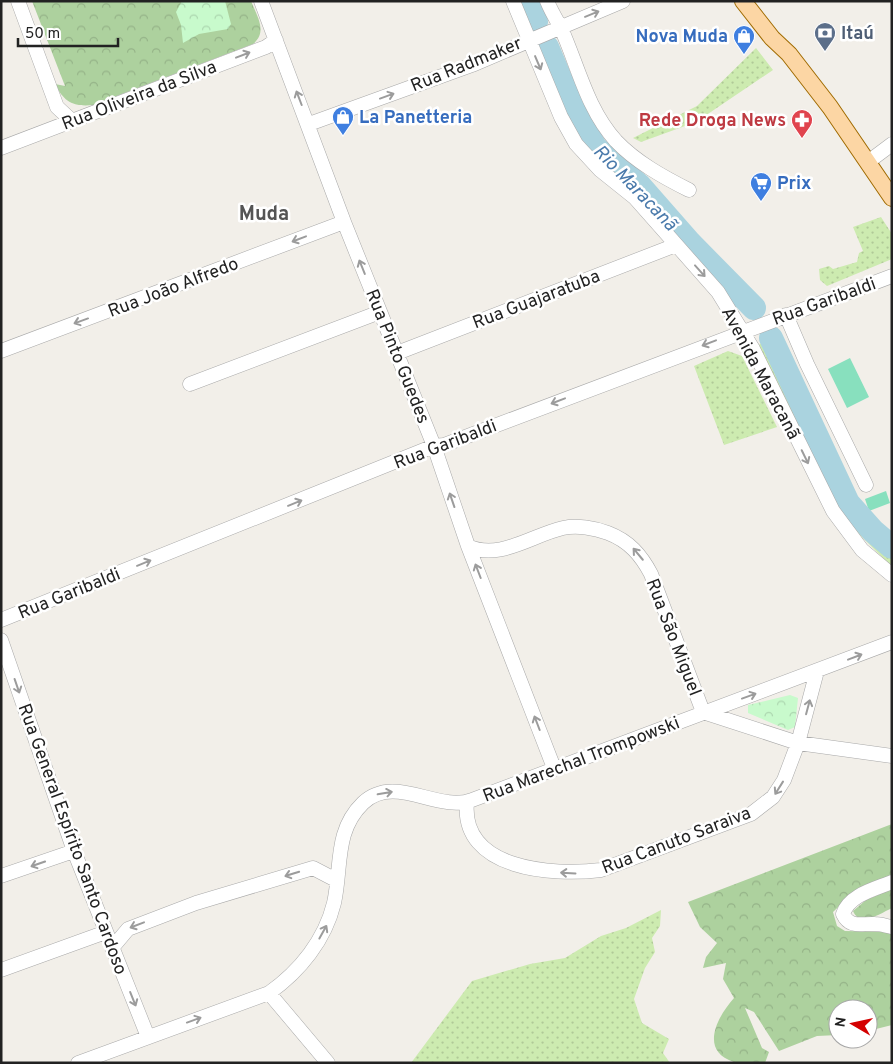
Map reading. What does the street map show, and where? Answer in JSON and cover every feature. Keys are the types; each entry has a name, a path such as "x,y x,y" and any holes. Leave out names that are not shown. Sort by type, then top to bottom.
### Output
{"main road":[{"path":"743,1 772,38 789,54 892,198"}],"street":[{"path":"18,1 57,107 71,120"},
{"name":"Rua Pinto Guedes","path":"261,1 309,124 344,222 434,446 468,546 554,768"},
{"name":"Avenida Maracanã","path":"513,1 531,39 561,117 576,144 600,170 635,198 749,329 833,511 862,550 892,575"},
{"path":"547,1 555,29 585,90 608,131 627,151 660,176 689,190"},
{"name":"Rua Radmaker","path":"309,124 472,65 623,1"},
{"name":"Rua Oliveira da Silva","path":"1,148 266,47 276,40"},
{"path":"868,162 892,144"},
{"name":"Rua João Alfredo","path":"1,351 344,222"},
{"name":"Rua Guajaratuba","path":"397,353 676,245"},
{"name":"Rua Garibaldi","path":"1,620 434,446 444,445 892,276"},
{"path":"190,384 380,312"},
{"path":"779,318 806,364 866,486"},
{"name":"Rua São Miguel","path":"468,546 478,551 494,551 549,532 574,527 599,529 617,536 632,546 643,560 650,574 703,712 798,743 892,756"},
{"name":"Rua General Espírito Santo Cardoso","path":"1,640 74,851 148,1037"},
{"name":"Rua Marechal Trompowski","path":"467,802 892,642"},
{"name":"Rua Canuto Saraiva","path":"467,802 466,814 469,828 477,843 493,855 517,866 551,872 576,873 601,870 751,814 773,797 784,780 798,743 818,671"},
{"path":"78,1063 269,993 288,980 311,952 329,920 342,836 359,808 376,795 391,791 467,802"},
{"path":"1,876 74,851"},
{"path":"112,948 128,929 196,903 313,868 336,880"},
{"path":"892,882 854,899 845,906 842,914 851,924 874,924 892,927"},
{"path":"1,970 106,932"},
{"path":"269,993 328,1063"}],"green space":[{"path":"32,1 251,1 261,29 253,44 93,105 80,105 66,99 55,84 65,86"},
{"path":"182,1 225,1 231,24 228,29 199,34 183,43 181,25 176,12"},
{"path":"756,48 773,70 696,122 641,142 633,138 697,106"},
{"path":"881,217 892,234 892,259 827,286 820,280 819,269 829,266 833,269 857,262 859,253 863,251 853,227"},
{"path":"763,341 801,430 824,466 837,497 866,535 892,557 892,567 857,532 834,499 759,345"},
{"path":"728,351 742,356 777,427 724,445 694,366"},
{"path":"850,358 869,397 847,408 828,369"},
{"path":"886,491 890,503 869,511 865,499"},
{"path":"790,695 798,698 795,727 788,730 748,713 748,705"},
{"path":"892,824 892,876 855,891 833,912 837,926 845,931 892,932 892,1025 878,1028 878,999 828,999 828,1035 817,1036 779,1051 754,1012 745,1008 762,1048 769,1052 765,1063 738,1063 723,1057 717,1050 714,1042 714,1033 722,1014 734,998 723,979 726,963 703,968 706,957 717,943 700,927 688,902"},
{"path":"892,889 892,908 871,918 866,919 856,916 853,911 866,900"},
{"path":"661,910 660,926 652,938 655,952 645,968 634,999 642,1023 669,1039 663,1053 670,1063 411,1063 472,981 530,964 565,958 601,936 626,928"}],"waterway":[{"name":"Rio Maracanã","path":"528,1 536,22"},
{"name":"Rio Maracanã","path":"547,47 570,102 595,147 639,185 689,242 754,308"},
{"name":"Rio Maracanã","path":"771,338 848,503 873,531 892,547"}],"place":[{"name":"Itaú","path":"825,52"},
{"name":"Nova Muda","path":"744,55"},
{"name":"La Panetteria","path":"343,136"},
{"name":"Rede Droga News","path":"802,139"},
{"name":"Prix","path":"761,202"}],"district":[{"name":"Muda","path":"264,213"}]}
